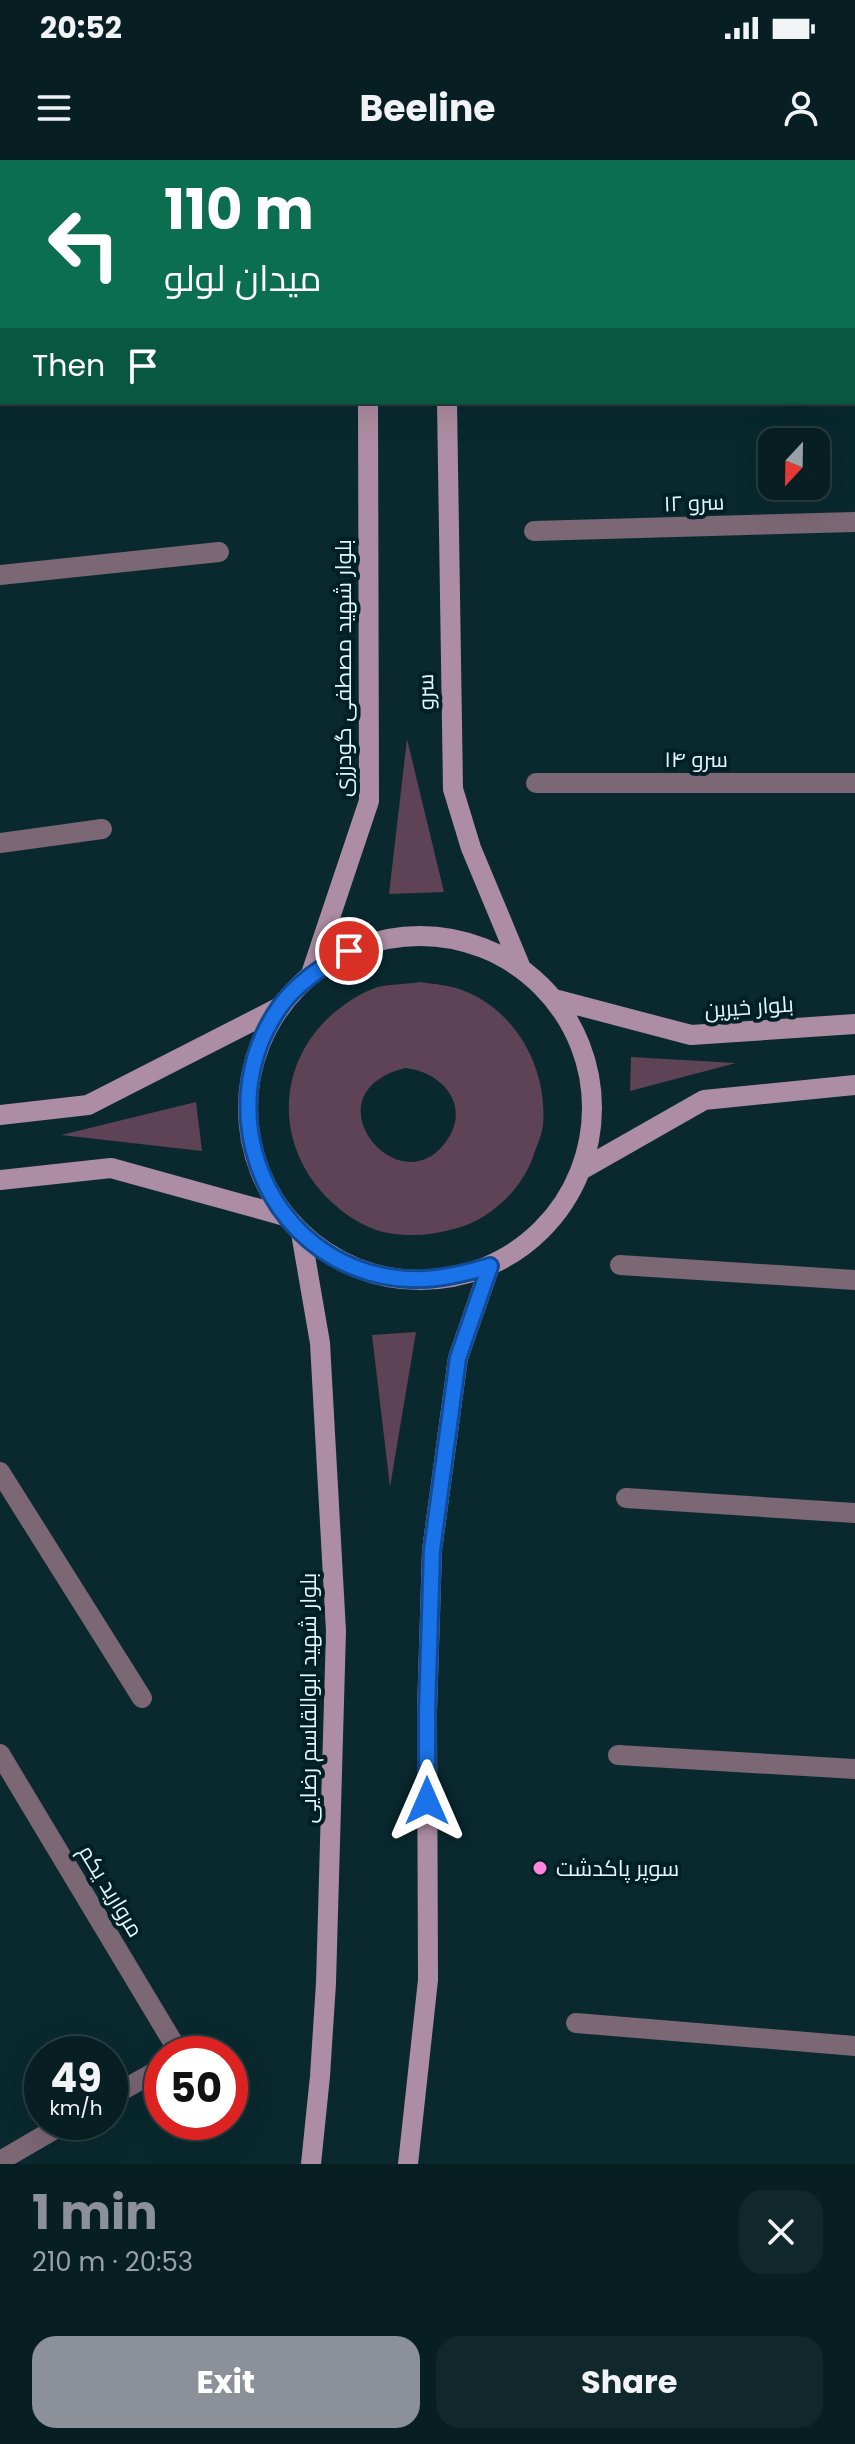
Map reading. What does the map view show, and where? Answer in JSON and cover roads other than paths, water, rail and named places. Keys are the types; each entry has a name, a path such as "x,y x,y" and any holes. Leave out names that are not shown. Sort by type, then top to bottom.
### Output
{"main road":[{"name":"بلوار شهید مصطفی گودرزی","path":"311,974 369,801 368,404"},
{"name":"سرو","path":"447,404 453,789 471,848 521,968"},
{"path":"437,937 481,947 521,968 554,999 578,1038 591,1082 592,1126 581,1170 560,1210 529,1242 490,1266 451,1278 411,1280 371,1273 333,1257 301,1233 285,1216 262,1178 249,1134 248,1089 258,1046 280,1007 311,974 349,951 393,938 437,937"},
{"name":"بلوار خیرین","path":"554,999 691,1035 855,1024"},
{"path":"0,1115 88,1105 280,1007"},
{"path":"581,1170 704,1100 855,1085"},
{"path":"0,1180 111,1168 285,1216"},
{"name":"بلوار شهید ابوالقاسم رضایی","path":"301,1233 320,1343 336,1631 326,1983 311,2164"},
{"path":"408,2164 428,1980 427,1712 432,1550 458,1358 490,1266"}],"street":[{"name":"سرو ۱۲","path":"534,531 855,522"},
{"path":"0,575 219,552"},
{"name":"سرو ۱۴","path":"536,783 855,783"},
{"path":"0,843 102,829"},
{"path":"620,1265 855,1280"},
{"path":"0,1472 142,1698"},
{"path":"626,1498 855,1513"},
{"name":"مروارید یکم","path":"0,1754 169,2036"},
{"path":"618,1755 855,1769"},
{"path":"576,2023 855,2046"},
{"path":"0,2161 36,2140"}],"place":[{"name":"سوپر پاکدشت","path":"540,1868"}]}
